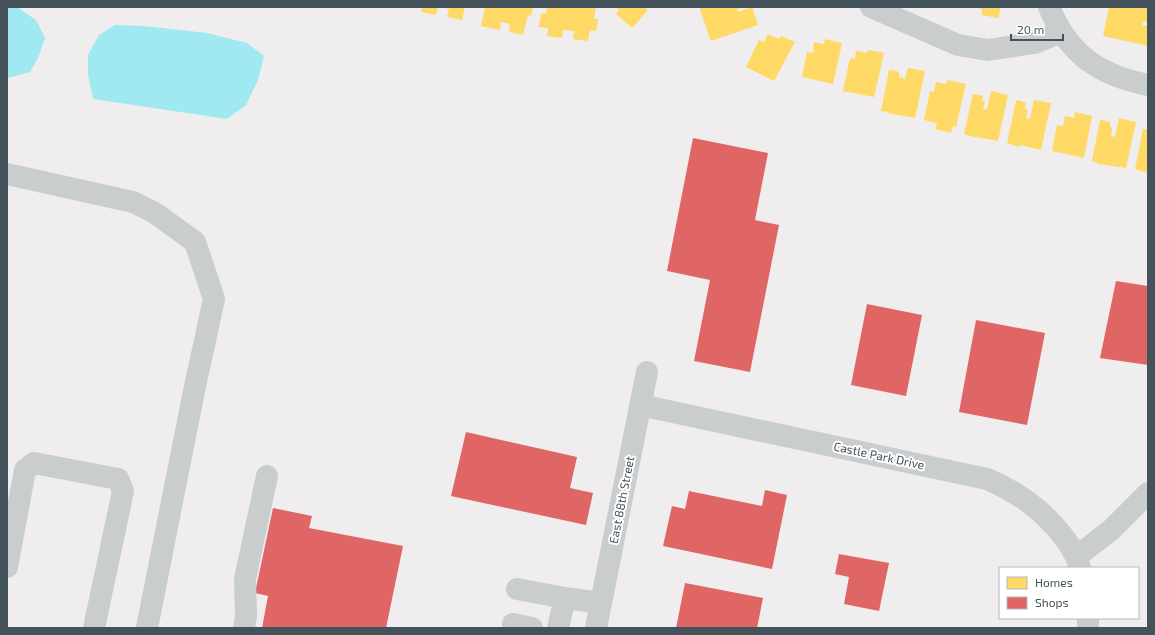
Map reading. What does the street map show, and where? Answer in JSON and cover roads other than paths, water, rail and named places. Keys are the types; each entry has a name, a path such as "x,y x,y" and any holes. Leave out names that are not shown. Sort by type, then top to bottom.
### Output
{"street":[{"path":"871,7 958,45 988,50 1034,43 1062,32"},
{"path":"1049,7 1055,21 1077,52 1104,71 1129,82 1148,86"},
{"path":"8,177 133,202 156,213 195,242 214,300 194,390 147,628"},
{"name":"East 88th Street","path":"596,628 647,372"},
{"name":"Castle Park Drive","path":"640,404 987,479 1016,492 1042,512 1068,543 1078,562"},
{"path":"7,567 25,470 34,463 118,479 122,491 94,628"},
{"path":"244,628 246,616 245,579 267,476"},
{"path":"1078,562 1147,496"},
{"path":"517,589 601,603"},
{"path":"558,628 565,598"}],"water":[{"path":"7,7 17,7 36,20 45,38 38,58 30,72 8,78 7,77"},
{"path":"115,25 144,26 207,33 247,43 264,56 258,80 246,105 227,119 93,99 88,75 88,55 99,35"}]}
